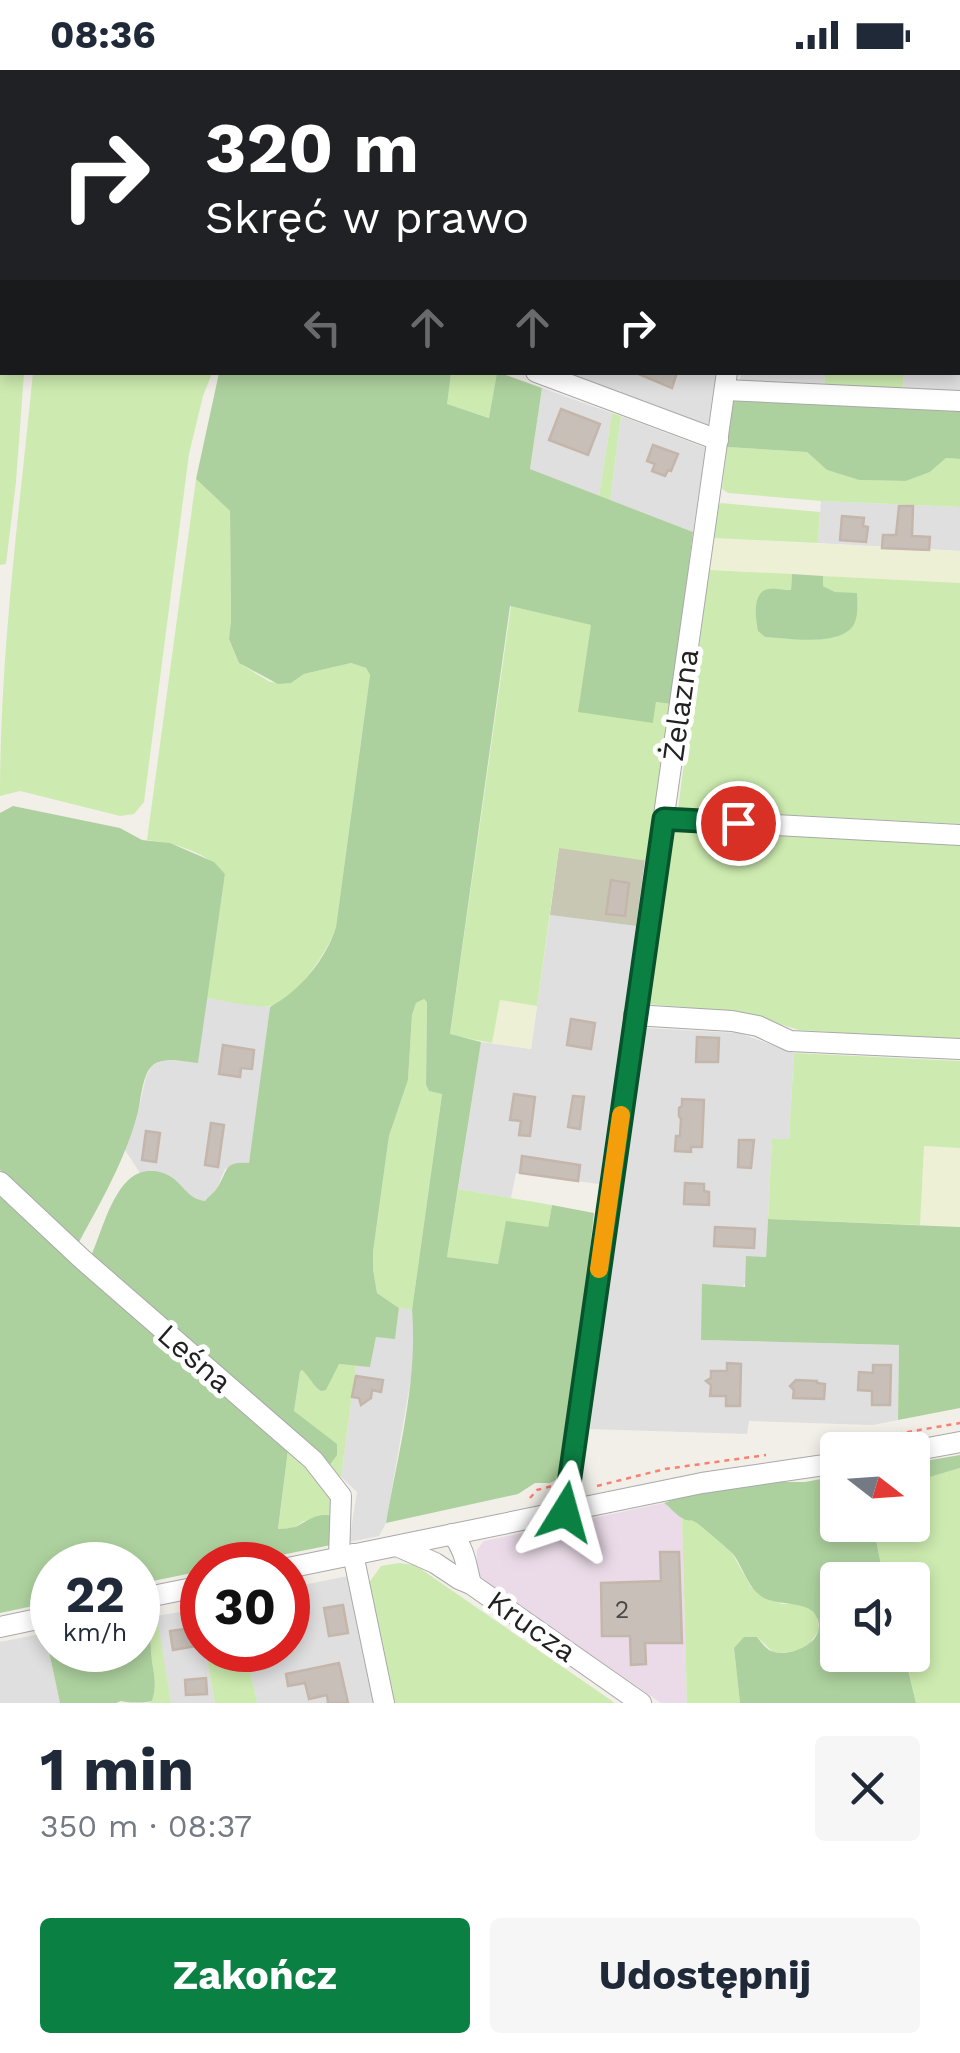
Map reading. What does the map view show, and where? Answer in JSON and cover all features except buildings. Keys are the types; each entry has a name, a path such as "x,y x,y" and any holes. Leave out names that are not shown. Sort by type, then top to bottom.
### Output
{"street":[{"path":"544,375 718,440"},
{"path":"726,381 960,400"},
{"name":"Żelazna","path":"565,1512 726,381"},
{"path":"664,819 960,835"},
{"path":"634,1015 732,1021 758,1026 790,1041 960,1049"},
{"name":"Leśna","path":"0,1182 328,1477 341,1496 346,1556 384,1703"},
{"path":"930,1448 960,1442"},
{"path":"310,1563 820,1457"},
{"path":"451,1574 446,1551 452,1534"},
{"name":"Krucza","path":"452,1534 461,1544 472,1584"},
{"name":"Krucza","path":"397,1546 472,1584 641,1703"},
{"path":"0,1627 30,1621"}],"path":[{"path":"923,1432 960,1423"},
{"path":"665,1469 768,1454"},
{"path":"526,1504 538,1490 563,1482"}],"shaded area":[{"path":"567,375 716,375 709,427"},
{"path":"741,375 825,375 824,386 740,382"},
{"path":"904,375 960,375 960,393 903,390"},
{"path":"542,388 612,413 599,496 530,469"},
{"path":"621,416 706,448 693,532 610,500"},
{"path":"821,501 960,507 960,551 818,543"},
{"path":"714,538 960,551 960,583 709,570"},
{"path":"559,847 645,860 636,926 550,915"},
{"path":"550,915 636,926 599,1184 516,1173 511,1198 458,1189 481,1042 531,1049"},
{"path":"207,998 270,1007 249,1164 225,1169 216,1190 200,1201 152,1170 140,1173 125,1150 152,1066 162,1060 198,1062"},
{"path":"500,1000 537,1006 531,1049 492,1043"},
{"path":"645,1028 739,1033 794,1053 789,1140 772,1140 766,1257 701,1340 899,1345 898,1420 873,1425 749,1421 747,1434 590,1429"},
{"path":"924,1146 960,1148 960,1227 920,1225"},
{"path":"399,1308 412,1310 415,1340 386,1523 379,1536 349,1542 357,1492 341,1477 356,1365 370,1366 376,1337 395,1338"},
{"path":"664,1503 682,1518 685,1703 661,1703 483,1580 476,1569 477,1550 484,1541"},
{"path":"348,1576 376,1703 257,1703 251,1672 310,1672 310,1584"},
{"path":"180,1612 180,1672 209,1672 215,1703 171,1703 160,1615"},
{"path":"30,1636 30,1672 53,1672 60,1703 0,1703 0,1642"}],"green space":[{"path":"0,375 24,375 6,564 0,565"},
{"path":"33,375 211,375 189,454 144,802 134,814 120,816 20,791 0,796 16,531"},
{"path":"219,375 451,375 447,404 489,418 497,375 506,375 542,388 530,469 693,532 671,704 656,702 653,723 578,712 591,625 510,606 450,1034 481,1042 447,1257 498,1264 506,1221 548,1227 552,1205 594,1213 565,1475 550,1483 535,1483 518,1494 386,1523 410,1390 412,1310 442,1094 429,1091 426,1085 424,999 416,1003 412,1015 408,1080 389,1136 373,1252 377,1293 399,1308 395,1339 376,1337 370,1367 339,1364 326,1390 321,1391 300,1372 294,1411 337,1444 337,1455 328,1467 252,1393 92,1254 117,1194 138,1174 152,1171 168,1175 194,1197 205,1201 231,1165 249,1163 270,1007 310,973 326,951 336,927 370,675 366,668 351,663 278,684 239,663 229,639 230,511 196,479"},
{"path":"451,375 497,375 490,418 446,404"},
{"path":"825,375 904,375 903,390 824,386"},
{"path":"733,398 960,410 960,459 946,458 930,472 906,481 859,480 827,470 807,452 727,447"},
{"path":"612,413 621,416 610,500 599,496"},
{"path":"727,447 807,452 827,470 860,480 906,481 930,472 946,458 960,459 960,507 728,493 722,489"},
{"path":"196,479 230,511 229,639 239,663 270,682 291,683 304,674 351,663 366,668 370,675 336,927 310,973 290,995 265,1007 207,998 225,874 190,850 147,840"},
{"path":"721,503 820,512 818,543 714,538 717,507"},
{"path":"709,570 792,574 791,590 768,589 757,604 758,630 765,637 836,637 835,592 823,586 823,576 960,583 960,824 678,809"},
{"path":"792,574 823,576 823,586 835,592 857,593 853,626 846,633 824,639 765,637 758,631 758,597 768,589 791,590"},
{"path":"511,606 591,625 653,723 656,702 671,704 648,861 559,848 537,1006 500,1000 492,1043 450,1035"},
{"path":"13,806 120,828 142,840 170,843 214,862 225,874 198,1063 162,1061 149,1070 127,1146 79,1242 0,1170 0,813"},
{"path":"674,829 960,844 960,1040 799,1030 741,1012 646,1004"},
{"path":"424,999 426,1085 429,1091 442,1093 412,1310 399,1308 377,1293 373,1252 389,1136 408,1080 412,1015 416,1003"},
{"path":"794,1053 960,1061 960,1148 924,1146 920,1225 768,1219 772,1139 789,1139"},
{"path":"458,1189 552,1205 548,1227 499,1264 447,1257"},
{"path":"0,1196 288,1450 278,1529 295,1527 319,1516 335,1517 331,1545 310,1549 310,1542 180,1542 180,1575 160,1580 160,1542 30,1542 30,1607 0,1613"},
{"path":"768,1219 960,1227 960,1408 898,1420 899,1345 701,1340 702,1284 745,1287 746,1256 766,1257"},
{"path":"338,1364 356,1365 341,1477 328,1467 294,1411 300,1372 313,1380 317,1388 326,1390"},
{"path":"288,1450 331,1488 335,1517 278,1530"},
{"path":"960,1455 960,1468 930,1477 930,1460"},
{"path":"960,1468 960,1703 916,1703 908,1672 930,1672 930,1562 880,1562 876,1542 930,1542 930,1477"},
{"path":"820,1479 820,1542 876,1542 880,1562 820,1562 820,1672 908,1672 916,1703 740,1703 734,1648 744,1637 757,1637 771,1651 792,1652 815,1638 819,1623 806,1607 758,1594 733,1554 697,1523 680,1517 664,1503 768,1482"},
{"path":"682,1518 696,1522 732,1553 751,1587 782,1604 796,1604 817,1615 819,1630 808,1646 798,1651 774,1653 757,1637 734,1648 740,1703 685,1703"},
{"path":"415,1565 615,1703 392,1703 368,1584 381,1566"},
{"path":"160,1636 171,1703 148,1703 155,1687 154,1672 160,1672"},
{"path":"53,1672 154,1672 152,1701 60,1703"},
{"path":"209,1672 251,1672 257,1703 215,1703"}],"slow traffic":[{"path":"599,1269 621,1115"}],"route":[{"path":"565,1512 664,819 738,823"}]}
